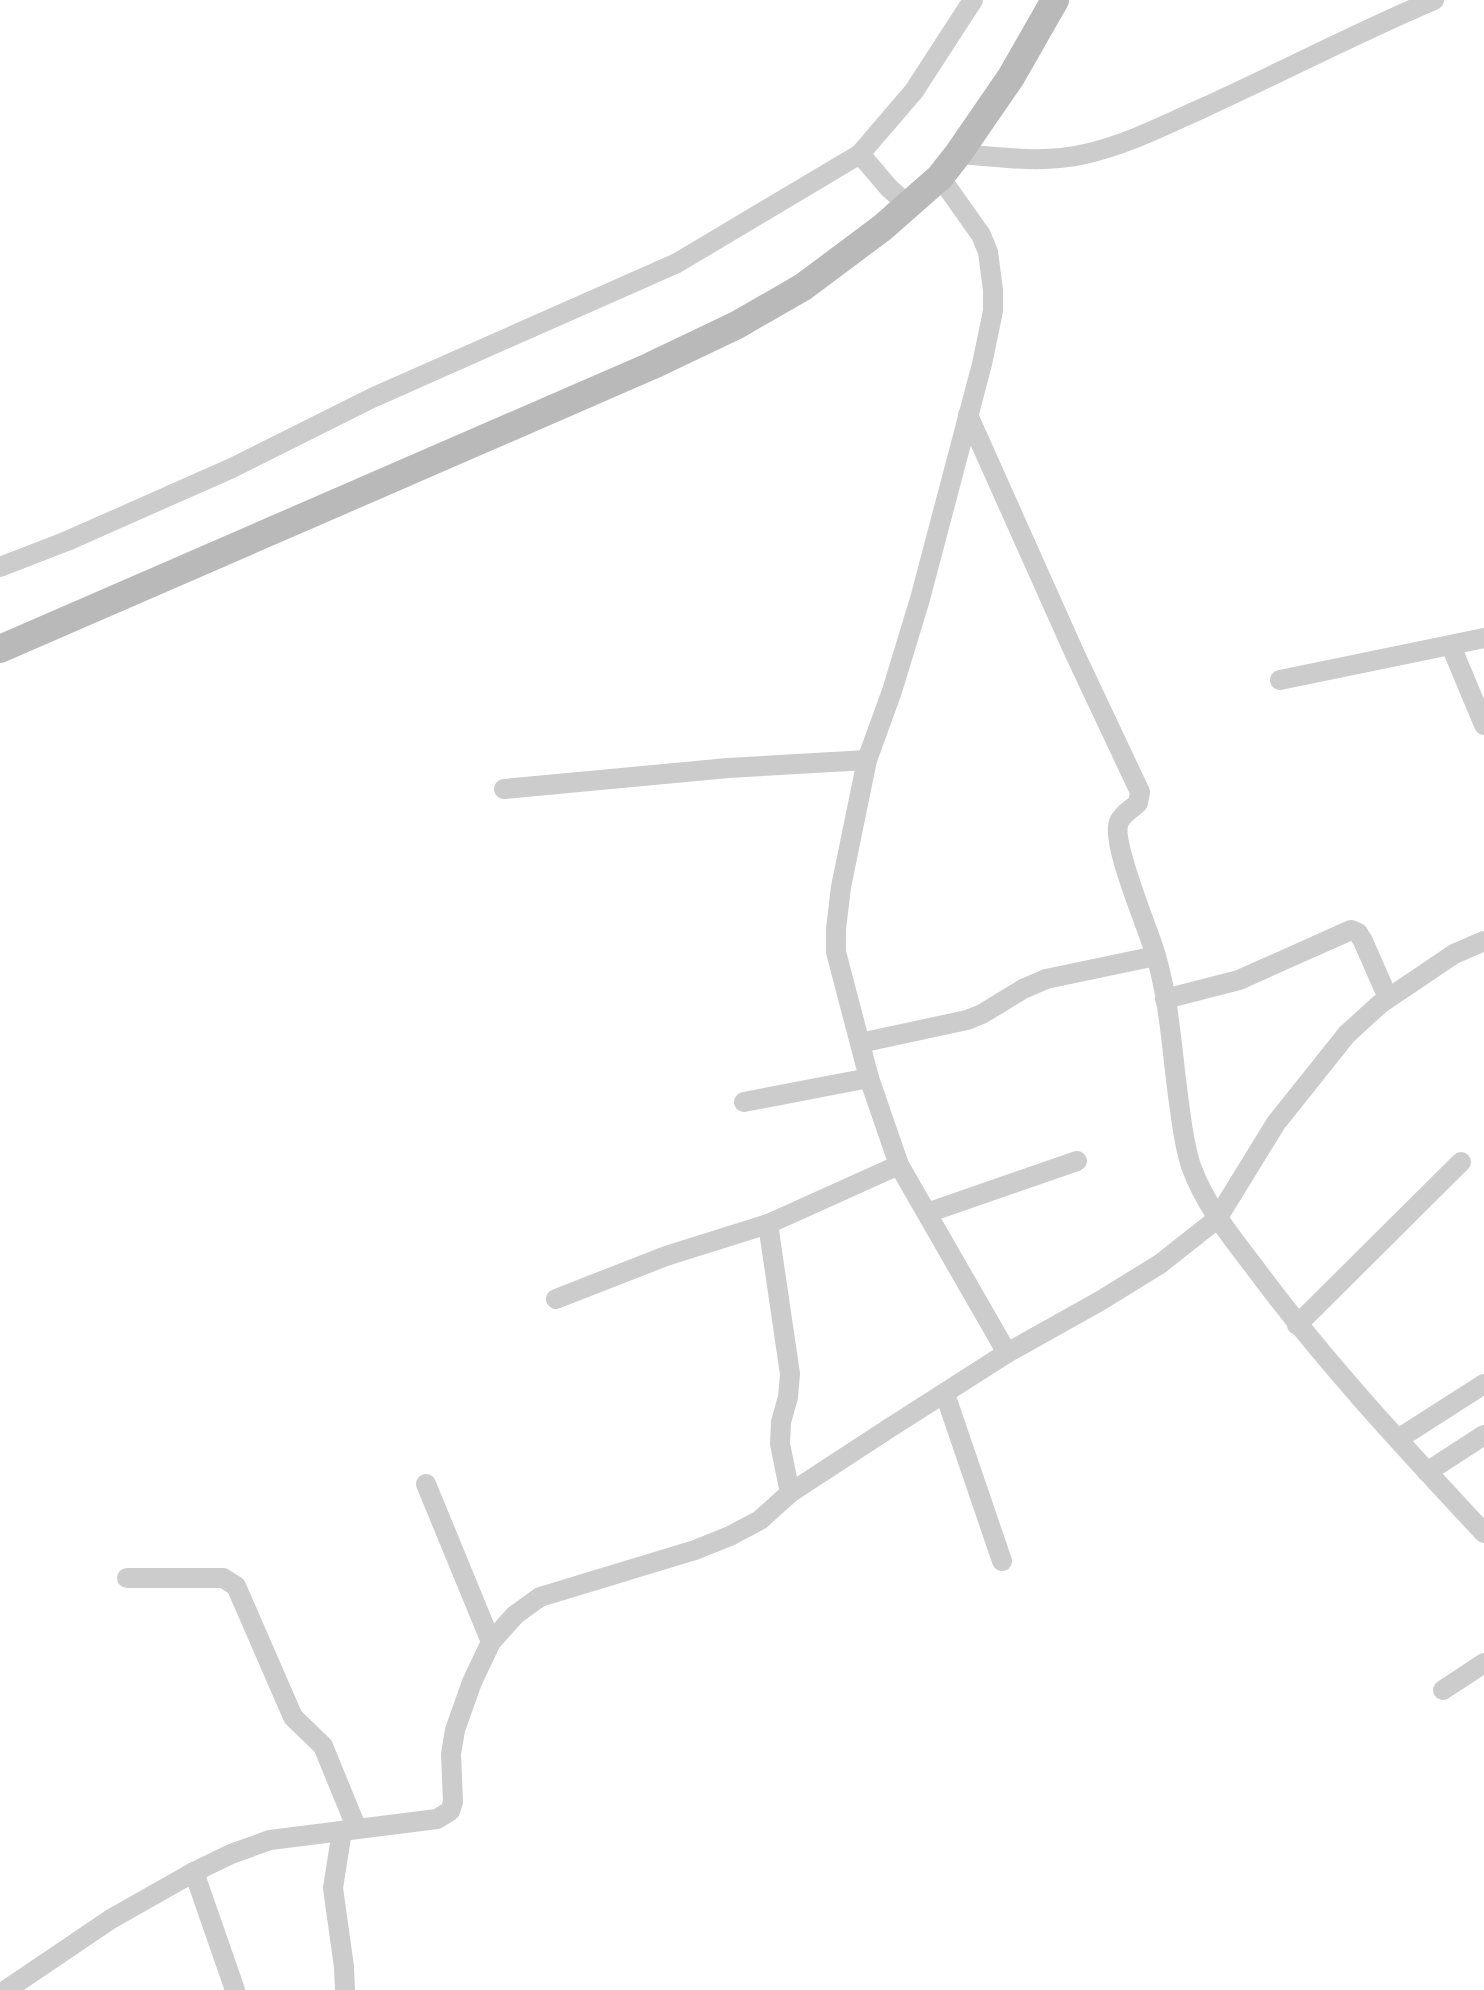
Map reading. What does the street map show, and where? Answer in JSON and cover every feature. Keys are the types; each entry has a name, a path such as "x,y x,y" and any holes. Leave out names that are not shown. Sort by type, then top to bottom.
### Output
{"street":[{"path":"0,567 67,541 232,468 372,398 677,263 865,161 887,124 914,91 973,0"},
{"path":"0,649 570,402 737,325 802,287 842,260 899,196 940,177 1011,77 1055,0"},
{"path":"958,154 1033,160 1057,159 1086,154 1126,142 1434,0"},
{"path":"865,161 899,196"},
{"path":"940,177 981,235 988,252 992,272 993,311 988,340 920,599 892,691 867,760 842,887 836,929 836,952 869,1078 898,1165 1007,1353"},
{"path":"968,415 1074,652 1140,792 1138,803 1124,814 1116,832 1156,956 1165,999 1183,1133 1197,1180 1217,1219 1298,1325 1427,1472 1484,1533"},
{"path":"1280,680 1484,638"},
{"path":"1451,646 1484,725"},
{"path":"504,789 728,768 867,760"},
{"path":"1165,999 1239,980 1351,930 1358,933 1363,941 1388,998"},
{"path":"6,1990 111,1919 231,1854 270,1840 437,1819 450,1812 453,1802 451,1754 455,1730 471,1682 491,1642 515,1615 540,1597 695,1550 730,1536 760,1520 790,1493 1007,1353 1090,1307 1160,1264 1217,1219 1276,1123 1347,1034 1388,998 1454,954 1484,941"},
{"path":"860,1043 967,1020 1046,979 1156,956"},
{"path":"744,1102 869,1078"},
{"path":"927,1213 1077,1161"},
{"path":"1298,1325 1461,1162"},
{"path":"556,1299 666,1256 768,1224 898,1165"},
{"path":"768,1224 790,1374 788,1397 781,1422 780,1444 790,1493"},
{"path":"1398,1438 1484,1384"},
{"path":"945,1394 1002,1561"},
{"path":"1427,1472 1484,1435"},
{"path":"426,1484 491,1642"},
{"path":"127,1578 223,1578 236,1586 293,1717 322,1746 350,1830 333,1888 345,1990"},
{"path":"1443,1690 1484,1664"},
{"path":"194,1872 235,1990"}]}
